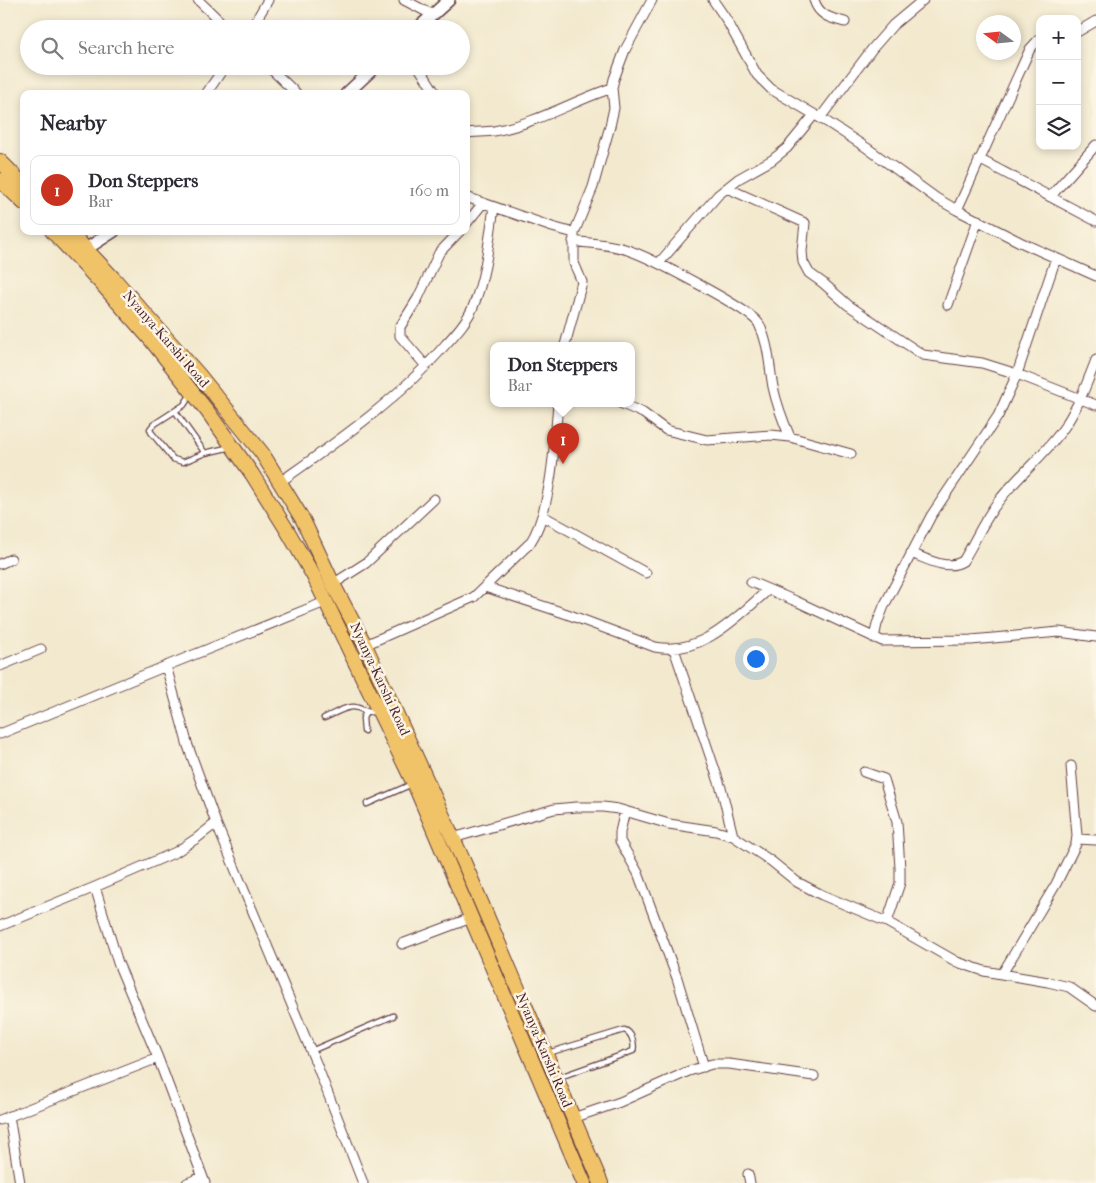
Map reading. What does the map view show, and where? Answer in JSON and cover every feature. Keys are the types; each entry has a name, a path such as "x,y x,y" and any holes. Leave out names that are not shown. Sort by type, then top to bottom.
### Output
{"main road":[{"path":"0,161 20,181"},
{"path":"0,180 20,199"},
{"name":"Nyanya-Karshi Road","path":"56,235 151,340 192,392 252,474 313,575 372,712 453,838 601,1183"},
{"name":"Nyanya-Karshi Road","path":"73,235 199,375 262,453 304,520 333,584 365,645 471,918 584,1183"}],"street":[{"path":"198,0 219,20"},
{"path":"256,20 268,0"},
{"path":"404,0 433,15"},
{"path":"427,20 449,0"},
{"path":"567,342 582,282 574,263 574,237 593,187 610,126 614,108 612,88 614,79 625,50 652,0"},
{"path":"713,0 726,19 757,75 771,89 867,148 936,198 957,210 1096,276"},
{"path":"814,0 820,14 845,22"},
{"path":"659,263 718,195 788,148 893,25 922,0"},
{"path":"1081,30 1096,21"},
{"path":"957,210 1030,49 1036,42"},
{"path":"209,90 219,75"},
{"path":"277,75 293,90"},
{"path":"350,90 366,75"},
{"path":"424,75 433,90"},
{"path":"470,133 493,131 529,121 612,88"},
{"path":"1050,197 1096,145"},
{"path":"979,159 1096,221"},
{"path":"727,188 805,223 802,251 803,262 809,273 848,306 923,355 965,360 1017,374 1096,405"},
{"path":"470,199 552,227 574,237 633,252 659,263 735,305 758,321 767,344 780,413 790,437"},
{"path":"470,219 483,203"},
{"path":"280,482 326,450 372,414 426,366 454,335 473,308 485,272 494,207"},
{"path":"948,305 978,220"},
{"path":"86,249 108,235"},
{"path":"426,366 400,336 400,327 418,298 439,254 456,235"},
{"path":"874,638 884,606 931,516 998,416 1017,374 1056,258"},
{"path":"911,552 944,565 958,564 963,561 987,517 1001,498 1065,426 1081,399 1096,360"},
{"path":"365,645 474,597 530,543 543,516 550,475 558,407"},
{"path":"629,407 643,413 666,430 707,440 771,435 790,437 851,454"},
{"path":"333,584 366,564 434,500"},
{"path":"543,516 646,573"},
{"path":"0,564 11,559"},
{"path":"751,582 874,638 890,642 971,640 1059,632 1096,637"},
{"path":"485,587 567,614 655,647 674,649 708,638 734,620 768,590"},
{"path":"0,734 325,602"},
{"path":"0,666 41,649"},
{"path":"674,649 722,791 733,836"},
{"path":"166,666 188,746 216,823 363,1183"},
{"path":"1002,974 1056,884 1076,844 1071,766"},
{"path":"864,772 884,779 897,822 900,883 887,922"},
{"path":"453,838 554,809 603,807 669,824 716,830 733,836 771,861 797,882 822,895 887,922 957,962 984,971 1068,987 1096,1006"},
{"path":"624,811 620,841 638,873 667,952 704,1067"},
{"path":"0,926 176,852 216,823"},
{"path":"1077,839 1096,840"},
{"path":"95,887 118,962 158,1058 203,1180 187,1183"},
{"path":"402,944 471,918"},
{"path":"0,1120 158,1058"},
{"path":"573,1118 620,1102 688,1071 712,1064 729,1064 814,1076"},
{"path":"9,1116 20,1183"}],"lane":[{"path":"192,392 184,405 153,425 150,428 151,432 173,459 177,461 183,462 205,453 232,447"},
{"path":"175,411 205,453"},
{"path":"324,718 351,707 372,712"},
{"path":"364,731 363,718 372,712"},
{"path":"367,804 415,777"},
{"path":"310,1051 393,1016"},
{"path":"545,1054 624,1030 630,1034 634,1048 633,1051 556,1078"}],"place":[{"name":"Don Steppers","path":"563,464"}]}
